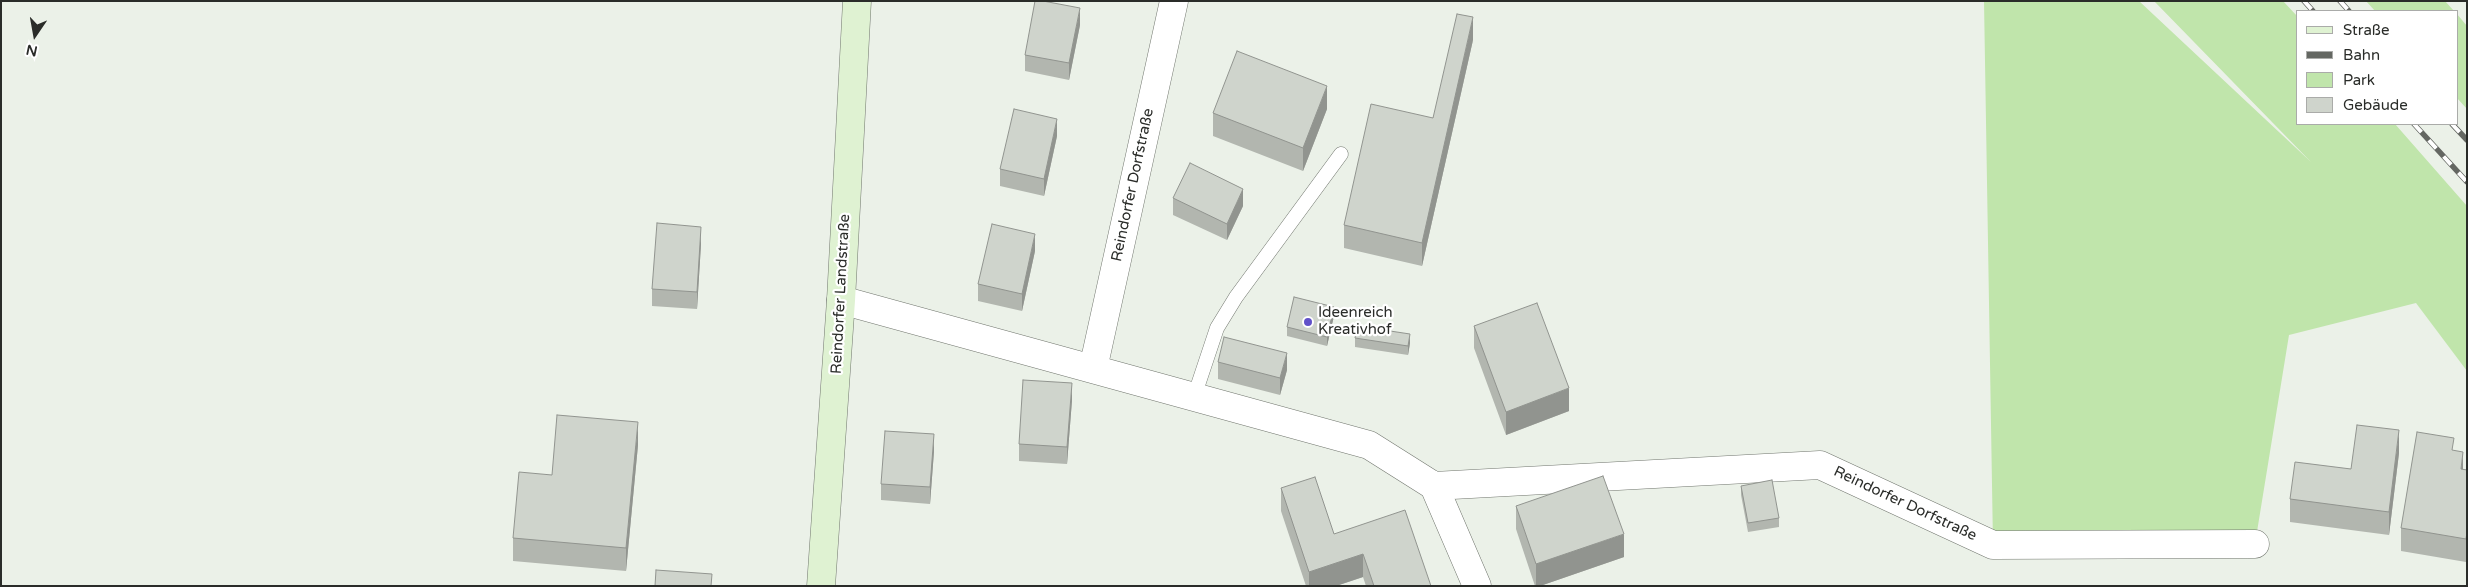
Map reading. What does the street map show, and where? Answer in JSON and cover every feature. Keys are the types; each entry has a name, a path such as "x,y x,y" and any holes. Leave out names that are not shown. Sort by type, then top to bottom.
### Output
{"street":[{"name":"Reindorfer Landstraße","path":"821,586 841,300 857,1"},
{"name":"Reindorfer Dorfstraße","path":"1093,369 1174,1"},
{"path":"841,300 1369,445 1434,486 1477,586"},
{"name":"Reindorfer Dorfstraße","path":"1434,486 1820,465 1993,545 2255,544"}],"lane":[{"path":"1194,397 1217,328 1236,297 1341,154"}],"green space":[{"path":"1984,1 2139,1 2311,162 2154,1 2283,1 2296,15 2296,125 2396,125 2467,206 2467,371 2416,303 2289,335 2255,544 1993,545"},
{"path":"2366,1 2445,1 2453,10 2374,10"},
{"path":"2458,15 2467,26 2467,109 2458,99"}],"building":[{"path":"1035,1 1080,8 1069,63 1025,55"},
{"path":"1457,14 1473,17 1422,243 1344,225 1371,104 1433,118"},
{"path":"1237,51 1327,86 1303,148 1213,113"},
{"path":"1014,109 1057,119 1044,179 1000,169"},
{"path":"1190,163 1243,189 1227,224 1173,198"},
{"path":"657,223 701,227 697,292 652,289"},
{"path":"992,224 1035,234 1022,294 978,284"},
{"path":"1294,297 1334,307 1327,337 1287,327"},
{"path":"1537,303 1569,388 1506,412 1474,326"},
{"path":"1357,326 1410,334 1408,346 1355,338"},
{"path":"1224,337 1287,353 1280,378 1218,362"},
{"path":"1023,380 1072,383 1067,447 1019,444"},
{"path":"557,415 638,422 626,548 513,538 519,472 552,475"},
{"path":"2357,425 2399,430 2389,512 2290,499 2295,462 2351,469"},
{"path":"885,431 934,434 930,487 881,484"},
{"path":"2417,432 2454,438 2452,450 2463,452 2461,469 2467,470 2466,539 2401,528"},
{"path":"1603,476 1624,534 1536,564 1516,506"},
{"path":"1315,477 1334,534 1405,510 1431,586 1374,586 1363,554 1309,572 1281,488"},
{"path":"1772,480 1779,518 1748,523 1741,486"},
{"path":"656,570 712,574 711,586 655,586"}],"railway":[{"path":"2304,1 2312,10"},
{"path":"2340,1 2348,10"},
{"path":"2415,125 2467,182"},
{"path":"2453,125 2467,140"}],"place":[{"name":"Ideenreich Kreativhof","path":"1308,322"}]}
